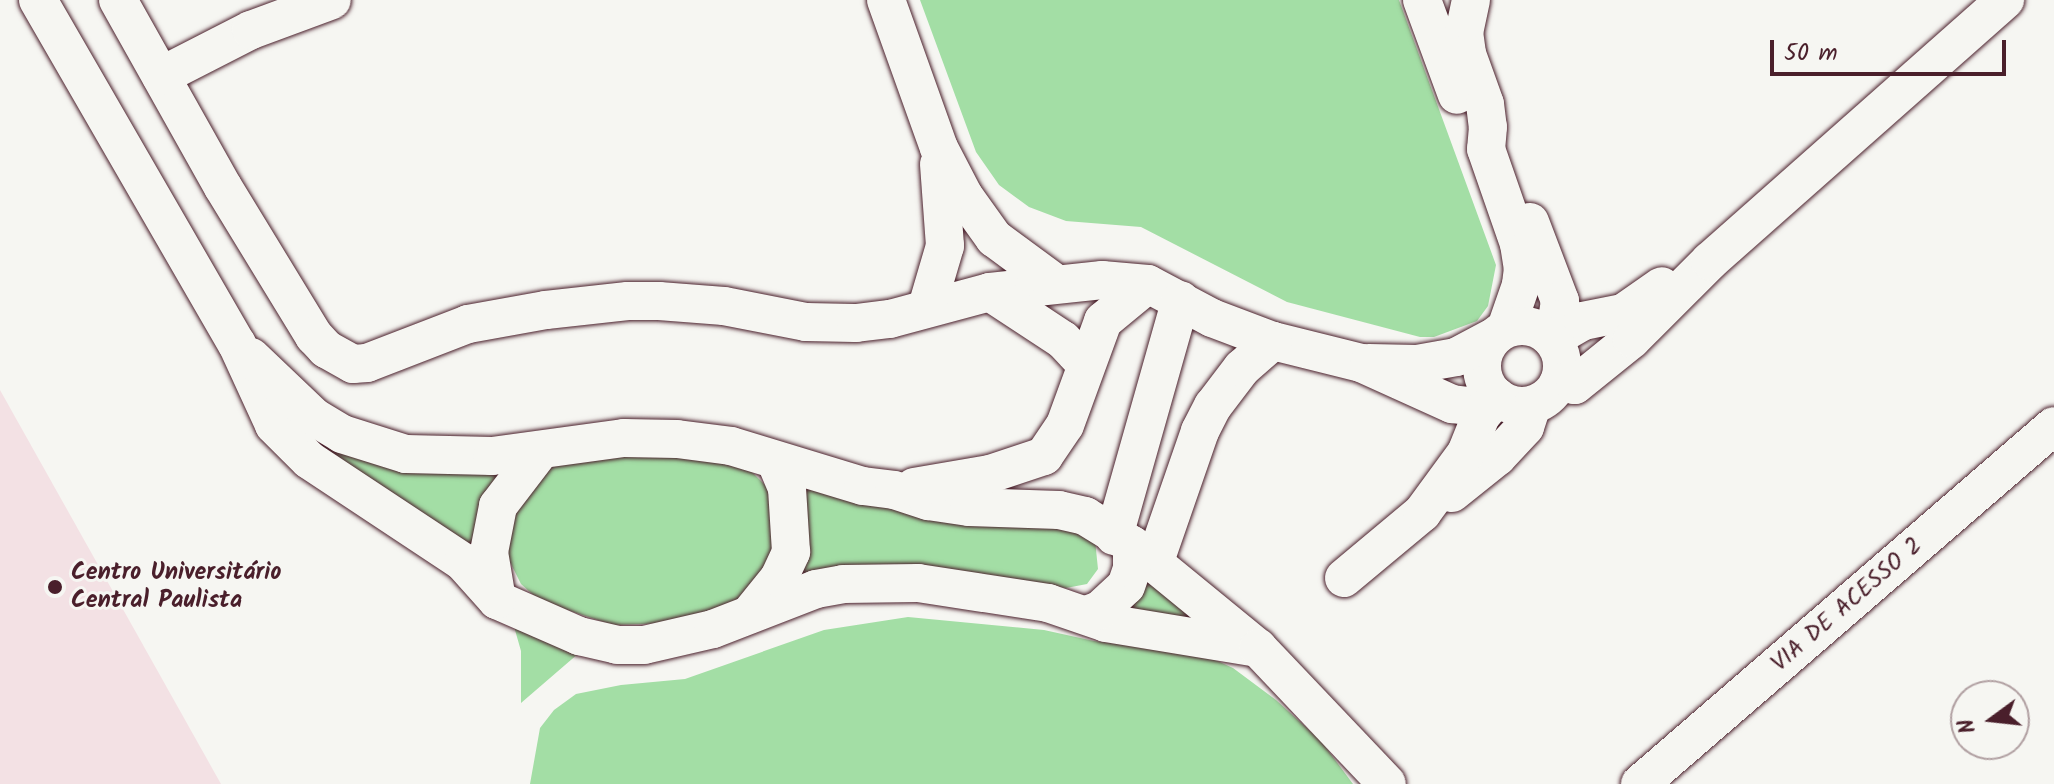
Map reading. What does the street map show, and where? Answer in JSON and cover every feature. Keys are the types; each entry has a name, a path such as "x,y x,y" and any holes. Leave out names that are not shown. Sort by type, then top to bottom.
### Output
{"street":[{"path":"38,0 237,344 274,425 309,460 463,562 497,600 537,620 617,645 674,639 816,589 870,582 918,583 1048,603 1106,623 1258,648"},
{"path":"118,0 223,187 314,336 341,360 367,363 468,324 546,310 628,301 724,306 836,324 890,319 990,292 1102,280 1165,292 1212,318 1273,341 1361,363 1435,398 1469,406 1575,385 1632,339 1710,261 2005,0"},
{"path":"161,76 251,30 332,0"},
{"path":"886,0 939,148 964,196 994,238 1055,283"},
{"path":"1422,0 1474,139 1486,149"},
{"path":"1471,0 1464,32 1467,54 1485,104 1488,127 1486,149 1519,244 1523,268 1521,285 1499,333 1485,349 1483,375 1529,395"},
{"path":"927,307 945,246 939,148"},
{"path":"1503,195 1512,198 1528,217 1552,276 1560,310 1550,336"},
{"path":"1550,336 1583,321 1623,313 1680,275 1710,261"},
{"path":"990,292 1063,340 1086,365"},
{"path":"894,490 990,474 1044,456 1065,425 1103,321 1165,292"},
{"path":"1086,615 1100,610 1126,586 1132,569 1165,292"},
{"path":"1344,578 1433,498 1466,453 1481,416 1529,395 1562,359 1550,336 1527,325 1499,333 1456,357 1417,364 1361,363"},
{"path":"1134,548 1213,406 1242,368 1273,341"},
{"path":"237,344 314,417 342,434 375,446 433,457 540,451 624,438 677,439 731,446 863,486 894,490 928,501 969,507 1059,510 1085,516 1134,548 1258,648 1369,769 1387,784"},
{"path":"1433,498 1450,448 1448,428 1435,398"},
{"name":"VIA DE ACESSO 2","path":"1640,784 2054,426"},
{"path":"497,600 489,552 498,506 540,451"},
{"path":"750,614 779,578 791,552 787,488 775,460"}],"shaded area":[{"name":"Centro Universitário Central Paulista","path":"0,390 221,784 0,784"}],"green space":[{"path":"920,0 1399,0 1496,265 1488,306 1477,321 1434,337 1420,337 1287,302 1141,227 1066,221 1029,207 999,185 976,152"},
{"path":"289,418 501,466 475,548 362,481"},
{"path":"664,451 750,470 772,492 774,553 742,601 670,623 613,625 540,601 521,584 506,554 513,513 557,461"},
{"path":"799,485 1076,524 1095,540 1098,569 1087,584 1066,588 902,564 865,565 801,578"},
{"path":"1152,578 1225,627 1116,618"},
{"path":"908,617 1044,630 1094,641 1202,654 1233,668 1276,700 1321,741 1353,784 530,784 540,728 554,710 576,694 621,685 685,679 824,630"},
{"path":"513,623 579,653 521,703 521,651"}],"place":[{"name":"Centro Universitário Central Paulista","path":"55,587"}]}
